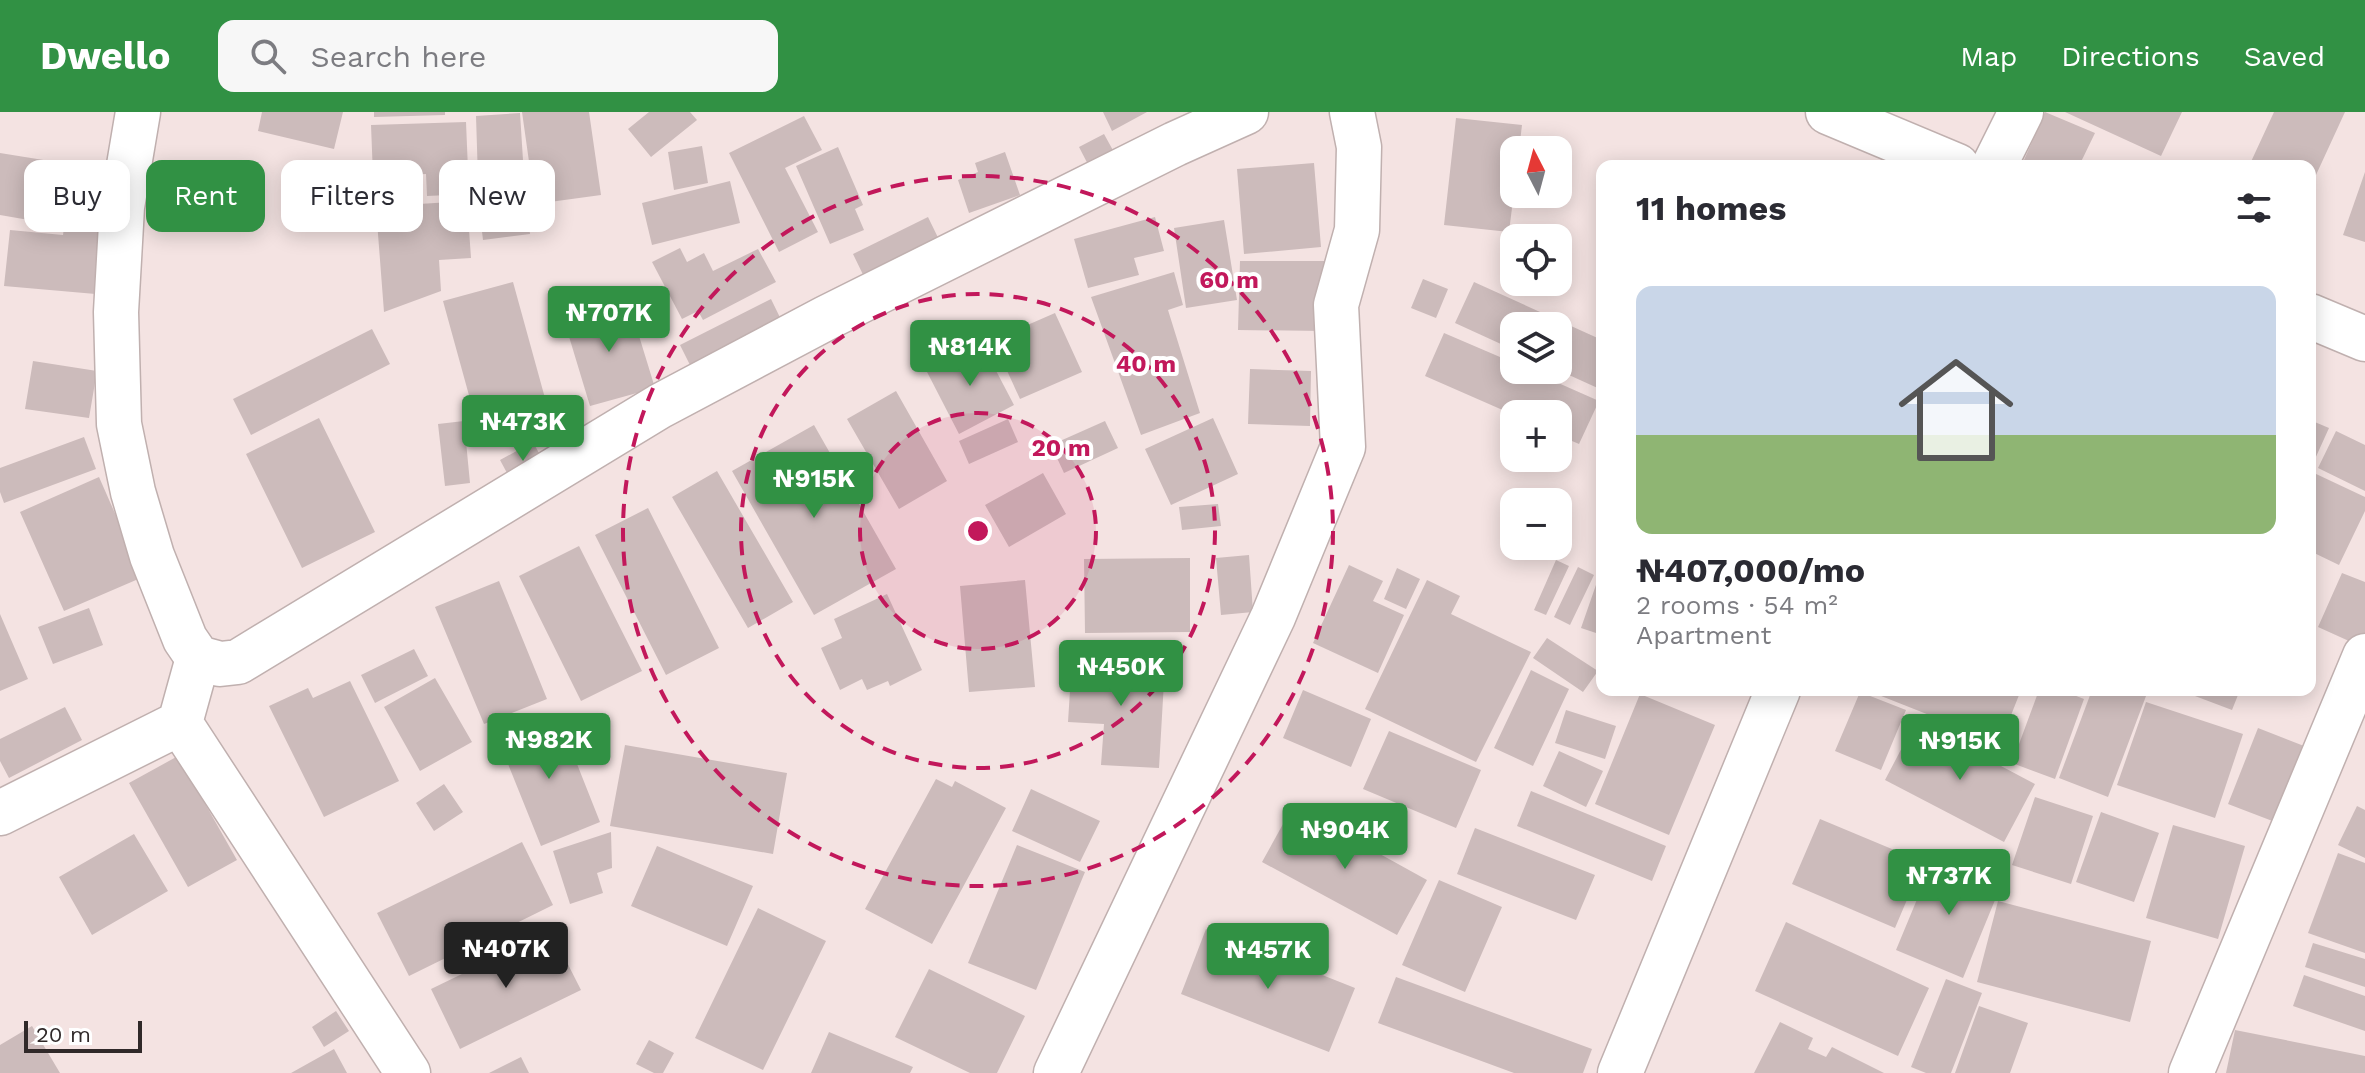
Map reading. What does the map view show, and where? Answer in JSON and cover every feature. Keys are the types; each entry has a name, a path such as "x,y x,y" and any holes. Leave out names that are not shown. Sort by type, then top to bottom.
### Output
{"street":[{"path":"138,112 122,207 116,312 119,424 133,492 152,556 185,639 198,658 220,664 238,662 660,406 839,311 1175,144 1246,112"},
{"path":"1056,1073 1273,617 1343,447 1336,305 1357,230 1359,147 1352,112"},
{"path":"1828,112 1943,160"},
{"path":"1997,160 2021,112"},
{"path":"2316,319 2365,339"},
{"path":"2191,1073 2365,656"},
{"path":"0,813 180,723 198,658"},
{"path":"1620,1073 1776,696"},
{"path":"180,723 408,1073"}],"building":[{"path":"262,112 343,112 334,149 258,131"},
{"path":"374,112 445,112 445,115 374,117"},
{"path":"522,112 589,112 601,195 555,201 555,160 529,160"},
{"path":"649,112 690,112 697,120 651,157 628,129"},
{"path":"1103,112 1147,112 1112,131"},
{"path":"2045,112 2095,133 2082,160 2024,160"},
{"path":"2065,112 2182,112 2161,156"},
{"path":"2274,112 2345,112 2316,175 2316,160 2252,160"},
{"path":"520,113 523,160 477,160 476,116"},
{"path":"804,116 822,150 785,168 818,232 779,252 729,153"},
{"path":"1456,118 1522,125 1521,136 1500,136 1500,208 1512,208 1510,224 1500,224 1500,231 1444,225"},
{"path":"466,122 468,160 439,160 439,195 427,196 423,160 372,160 371,125"},
{"path":"1104,134 1120,163 1094,176 1079,147"},
{"path":"702,146 708,183 674,190 668,152"},
{"path":"838,147 863,205 855,209 864,230 830,244 796,166"},
{"path":"1005,152 1020,195 969,213 958,180 978,172 975,163"},
{"path":"0,153 43,160 24,160 24,219 0,215"},
{"path":"1314,163 1321,247 1244,254 1237,169"},
{"path":"2365,172 2365,242 2343,235"},
{"path":"730,181 740,223 652,245 642,203"},
{"path":"439,203 439,232 469,232 471,258 439,260 441,291 384,312 378,232 423,232 423,204"},
{"path":"928,217 945,252 870,289 853,254"},
{"path":"1155,217 1164,251 1134,258 1139,275 1088,288 1074,239"},
{"path":"1224,220 1237,300 1186,308 1174,228"},
{"path":"10,230 63,235 63,232 113,232 107,295 4,286"},
{"path":"482,232 530,232 530,234 483,240"},
{"path":"680,248 687,262 704,253 713,271 758,249 776,282 703,320 698,311 682,319 652,262"},
{"path":"1240,261 1325,261 1324,331 1238,330"},
{"path":"1174,272 1183,305 1168,310 1200,413 1141,435 1091,297"},
{"path":"1423,279 1448,289 1436,318 1411,308"},
{"path":"513,282 548,409 478,428 443,301"},
{"path":"1474,282 1540,312 1500,312 1500,344 1455,323"},
{"path":"771,299 789,336 698,381 680,345"},
{"path":"628,300 655,388 590,406 564,320"},
{"path":"1055,313 1082,372 1020,399 993,340"},
{"path":"1572,326 1596,337 1596,387 1572,376"},
{"path":"372,329 390,364 251,435 233,399"},
{"path":"1444,333 1500,357 1500,384 1561,384 1596,400 1596,407 1579,444 1572,441 1572,400 1500,400 1500,409 1425,376"},
{"path":"981,342 1014,405 959,434 926,370"},
{"path":"33,361 97,371 89,418 25,409"},
{"path":"1250,369 1311,371 1310,426 1248,424"},
{"path":"896,391 947,481 899,509 847,419"},
{"path":"319,418 375,532 302,568 246,454"},
{"path":"1213,418 1238,474 1171,505 1145,449"},
{"path":"1008,419 1018,442 969,464 959,441"},
{"path":"464,421 470,483 445,486 438,424"},
{"path":"1105,421 1118,448 1064,473 1051,445"},
{"path":"2316,423 2329,428 2316,457"},
{"path":"814,425 896,569 814,615 732,471"},
{"path":"2336,431 2365,445 2365,491 2318,468"},
{"path":"84,437 96,469 4,503 0,492 0,468"},
{"path":"533,442 546,466 513,484 500,460"},
{"path":"717,471 793,602 748,628 672,497"},
{"path":"1043,473 1066,514 1009,547 985,505"},
{"path":"2316,474 2365,497 2365,511 2339,565 2316,554"},
{"path":"99,477 143,577 64,611 20,512"},
{"path":"1218,504 1221,526 1182,530 1179,507"},
{"path":"648,508 719,648 666,675 595,535"},
{"path":"579,546 642,671 581,701 519,576"},
{"path":"1249,555 1253,612 1221,615 1216,558"},
{"path":"1190,558 1190,632 1085,633 1084,559"},
{"path":"1556,560 1569,566 1546,615 1534,610"},
{"path":"1349,565 1383,581 1373,601 1404,615 1378,673 1313,643"},
{"path":"1578,567 1594,575 1570,625 1554,617"},
{"path":"1397,568 1420,579 1406,609 1384,599"},
{"path":"2342,573 2365,582 2365,634 2360,646 2318,627"},
{"path":"1025,580 1035,687 969,692 960,586"},
{"path":"1427,580 1460,596 1451,614 1531,652 1476,762 1365,709"},
{"path":"499,581 547,699 484,724 435,607"},
{"path":"1596,585 1596,633 1581,628"},
{"path":"887,594 922,670 890,686 888,681 867,690 862,679 840,690 821,648 842,638 834,619"},
{"path":"89,608 103,645 53,664 38,627"},
{"path":"0,614 28,679 0,691"},
{"path":"1547,638 1596,670 1596,674 1583,692 1533,658"},
{"path":"414,649 428,676 375,703 361,675"},
{"path":"1072,659 1165,664 1159,768 1101,765 1104,724 1068,722"},
{"path":"1531,670 1569,689 1533,766 1494,748"},
{"path":"435,678 472,742 420,771 384,707"},
{"path":"350,681 399,781 324,817 269,706 308,688 313,698"},
{"path":"1303,690 1371,719 1351,767 1283,738"},
{"path":"1639,696 1715,725 1669,835 1595,804"},
{"path":"1858,696 1870,696 1906,710 1881,770 1835,751"},
{"path":"1881,696 2019,696 2000,743"},
{"path":"2037,696 2076,696 2084,699 2055,779 2012,763"},
{"path":"2090,696 2146,696 2108,797 2059,778"},
{"path":"2195,696 2238,696 2232,710"},
{"path":"2146,702 2243,734 2215,818 2117,785"},
{"path":"65,707 82,740 9,778 0,761 0,739"},
{"path":"1566,710 1616,726 1605,759 1555,743"},
{"path":"558,716 600,822 541,846 498,739"},
{"path":"1916,721 2035,784 2004,842 1885,780"},
{"path":"2258,728 2304,746 2275,822 2228,804"},
{"path":"1389,731 1481,770 1456,828 1363,789"},
{"path":"625,745 787,773 773,854 610,826"},
{"path":"1559,751 1603,771 1586,807 1543,786"},
{"path":"178,756 237,860 188,887 129,783"},
{"path":"936,779 952,787 955,781 1006,808 932,944 865,909"},
{"path":"444,784 463,812 434,831 416,803"},
{"path":"1031,789 1100,821 1080,862 1012,831"},
{"path":"1531,791 1666,846 1652,881 1517,826"},
{"path":"2035,797 2093,816 2071,884 2012,865"},
{"path":"1293,806 1427,880 1397,935 1262,862"},
{"path":"2357,806 2365,810 2365,858 2338,845"},
{"path":"2101,812 2159,833 2134,902 2076,882"},
{"path":"1820,819 1923,862 1895,928 1792,884"},
{"path":"2173,825 2245,846 2218,939 2146,918"},
{"path":"1475,828 1595,875 1576,920 1457,874"},
{"path":"611,832 612,868 597,873 603,893 570,904 553,851"},
{"path":"134,834 168,891 92,935 59,877"},
{"path":"522,842 553,905 409,976 377,913"},
{"path":"1017,845 1085,872 1036,990 968,963"},
{"path":"657,846 753,886 727,946 631,906"},
{"path":"2338,853 2365,863 2365,953 2308,933"},
{"path":"1935,856 2002,883 1963,978 1896,950"},
{"path":"1439,880 1502,907 1465,992 1402,965"},
{"path":"1998,901 2151,941 2130,1022 1977,982"},
{"path":"758,908 826,941 763,1070 695,1038"},
{"path":"1786,922 1929,988 1898,1056 1755,991"},
{"path":"1206,929 1355,988 1329,1052 1181,994"},
{"path":"551,931 581,990 460,1049 431,989"},
{"path":"2313,943 2365,959 2365,987 2305,967"},
{"path":"929,969 1025,1016 997,1073 970,1073 895,1037"},
{"path":"2304,975 2365,996 2365,1031 2293,1006"},
{"path":"1396,977 1592,1049 1583,1073 1514,1073 1378,1023"},
{"path":"1946,979 1982,993 1951,1073 1926,1073 1911,1067"},
{"path":"1979,1006 2028,1023 2010,1073 1955,1073"},
{"path":"336,1011 349,1031 324,1047 312,1027"},
{"path":"1780,1022 1813,1038 1808,1049 1826,1057 1832,1047 1884,1073 1754,1073"},
{"path":"32,1026 60,1073 0,1073 0,1045"},
{"path":"2235,1030 2365,1056 2365,1073 2226,1073"},
{"path":"829,1032 913,1067 910,1073 811,1073"},
{"path":"649,1040 674,1053 663,1073 654,1073 636,1064"},
{"path":"334,1049 347,1073 291,1073"},
{"path":"521,1057 529,1073 489,1073"}]}
